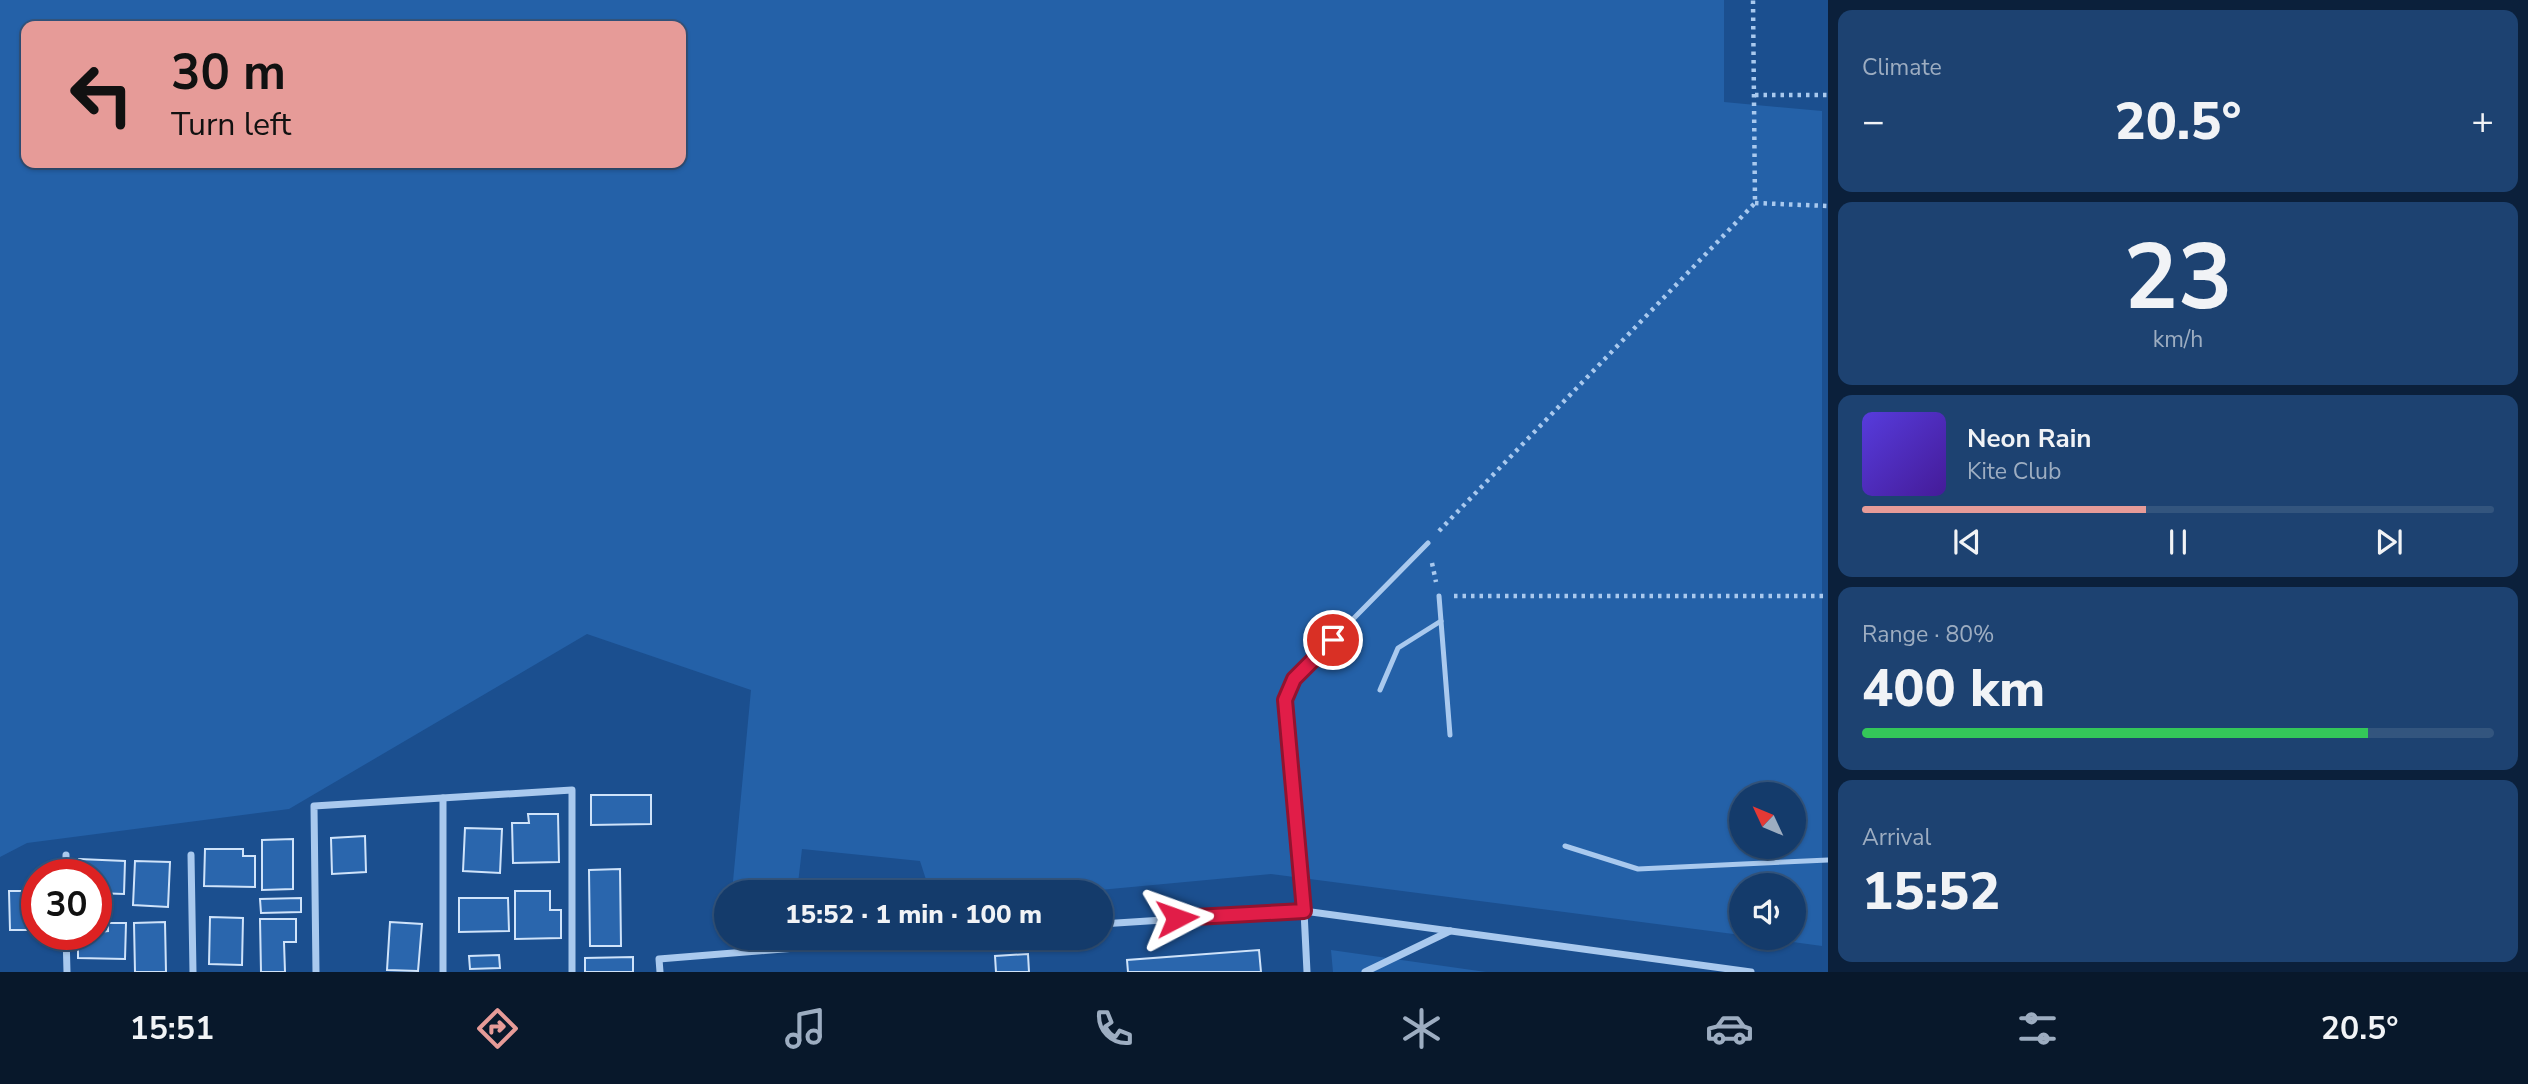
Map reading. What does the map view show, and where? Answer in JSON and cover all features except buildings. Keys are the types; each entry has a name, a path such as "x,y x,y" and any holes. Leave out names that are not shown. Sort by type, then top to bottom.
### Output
{"street":[{"path":"316,972 314,806 572,790 572,972"},
{"path":"443,798 443,972"},
{"path":"191,855 192,972"},
{"path":"1304,911 1307,972"},
{"path":"1113,922 1304,911 1751,972"},
{"path":"1365,972 1451,931"},
{"path":"66,950 67,972"},
{"path":"660,972 659,959 771,950"}],"lane":[{"path":"1304,911 1285,700 1294,679 1428,543"},
{"path":"1439,596 1450,736"},
{"path":"1380,690 1398,648 1441,621"},
{"path":"1565,846 1638,869 1828,860"}],"path":[{"path":"1753,0 1755,203 1428,543 1439,596 1828,596"},
{"path":"1755,95 1828,95"},
{"path":"1755,203 1828,206"}],"shaded area":[{"path":"0,0 1724,0 1724,102 1822,111 1822,946 1806,944 1806,873 1729,873 1729,933 1271,874 1113,889 1113,880 926,880 920,861 802,849 798,880 733,880 751,690 587,634 289,809 27,843 0,857"},
{"path":"1331,950 1486,972 1333,972"}],"route":[{"path":"1177,918 1304,911 1285,700 1294,679 1333,640"}]}
